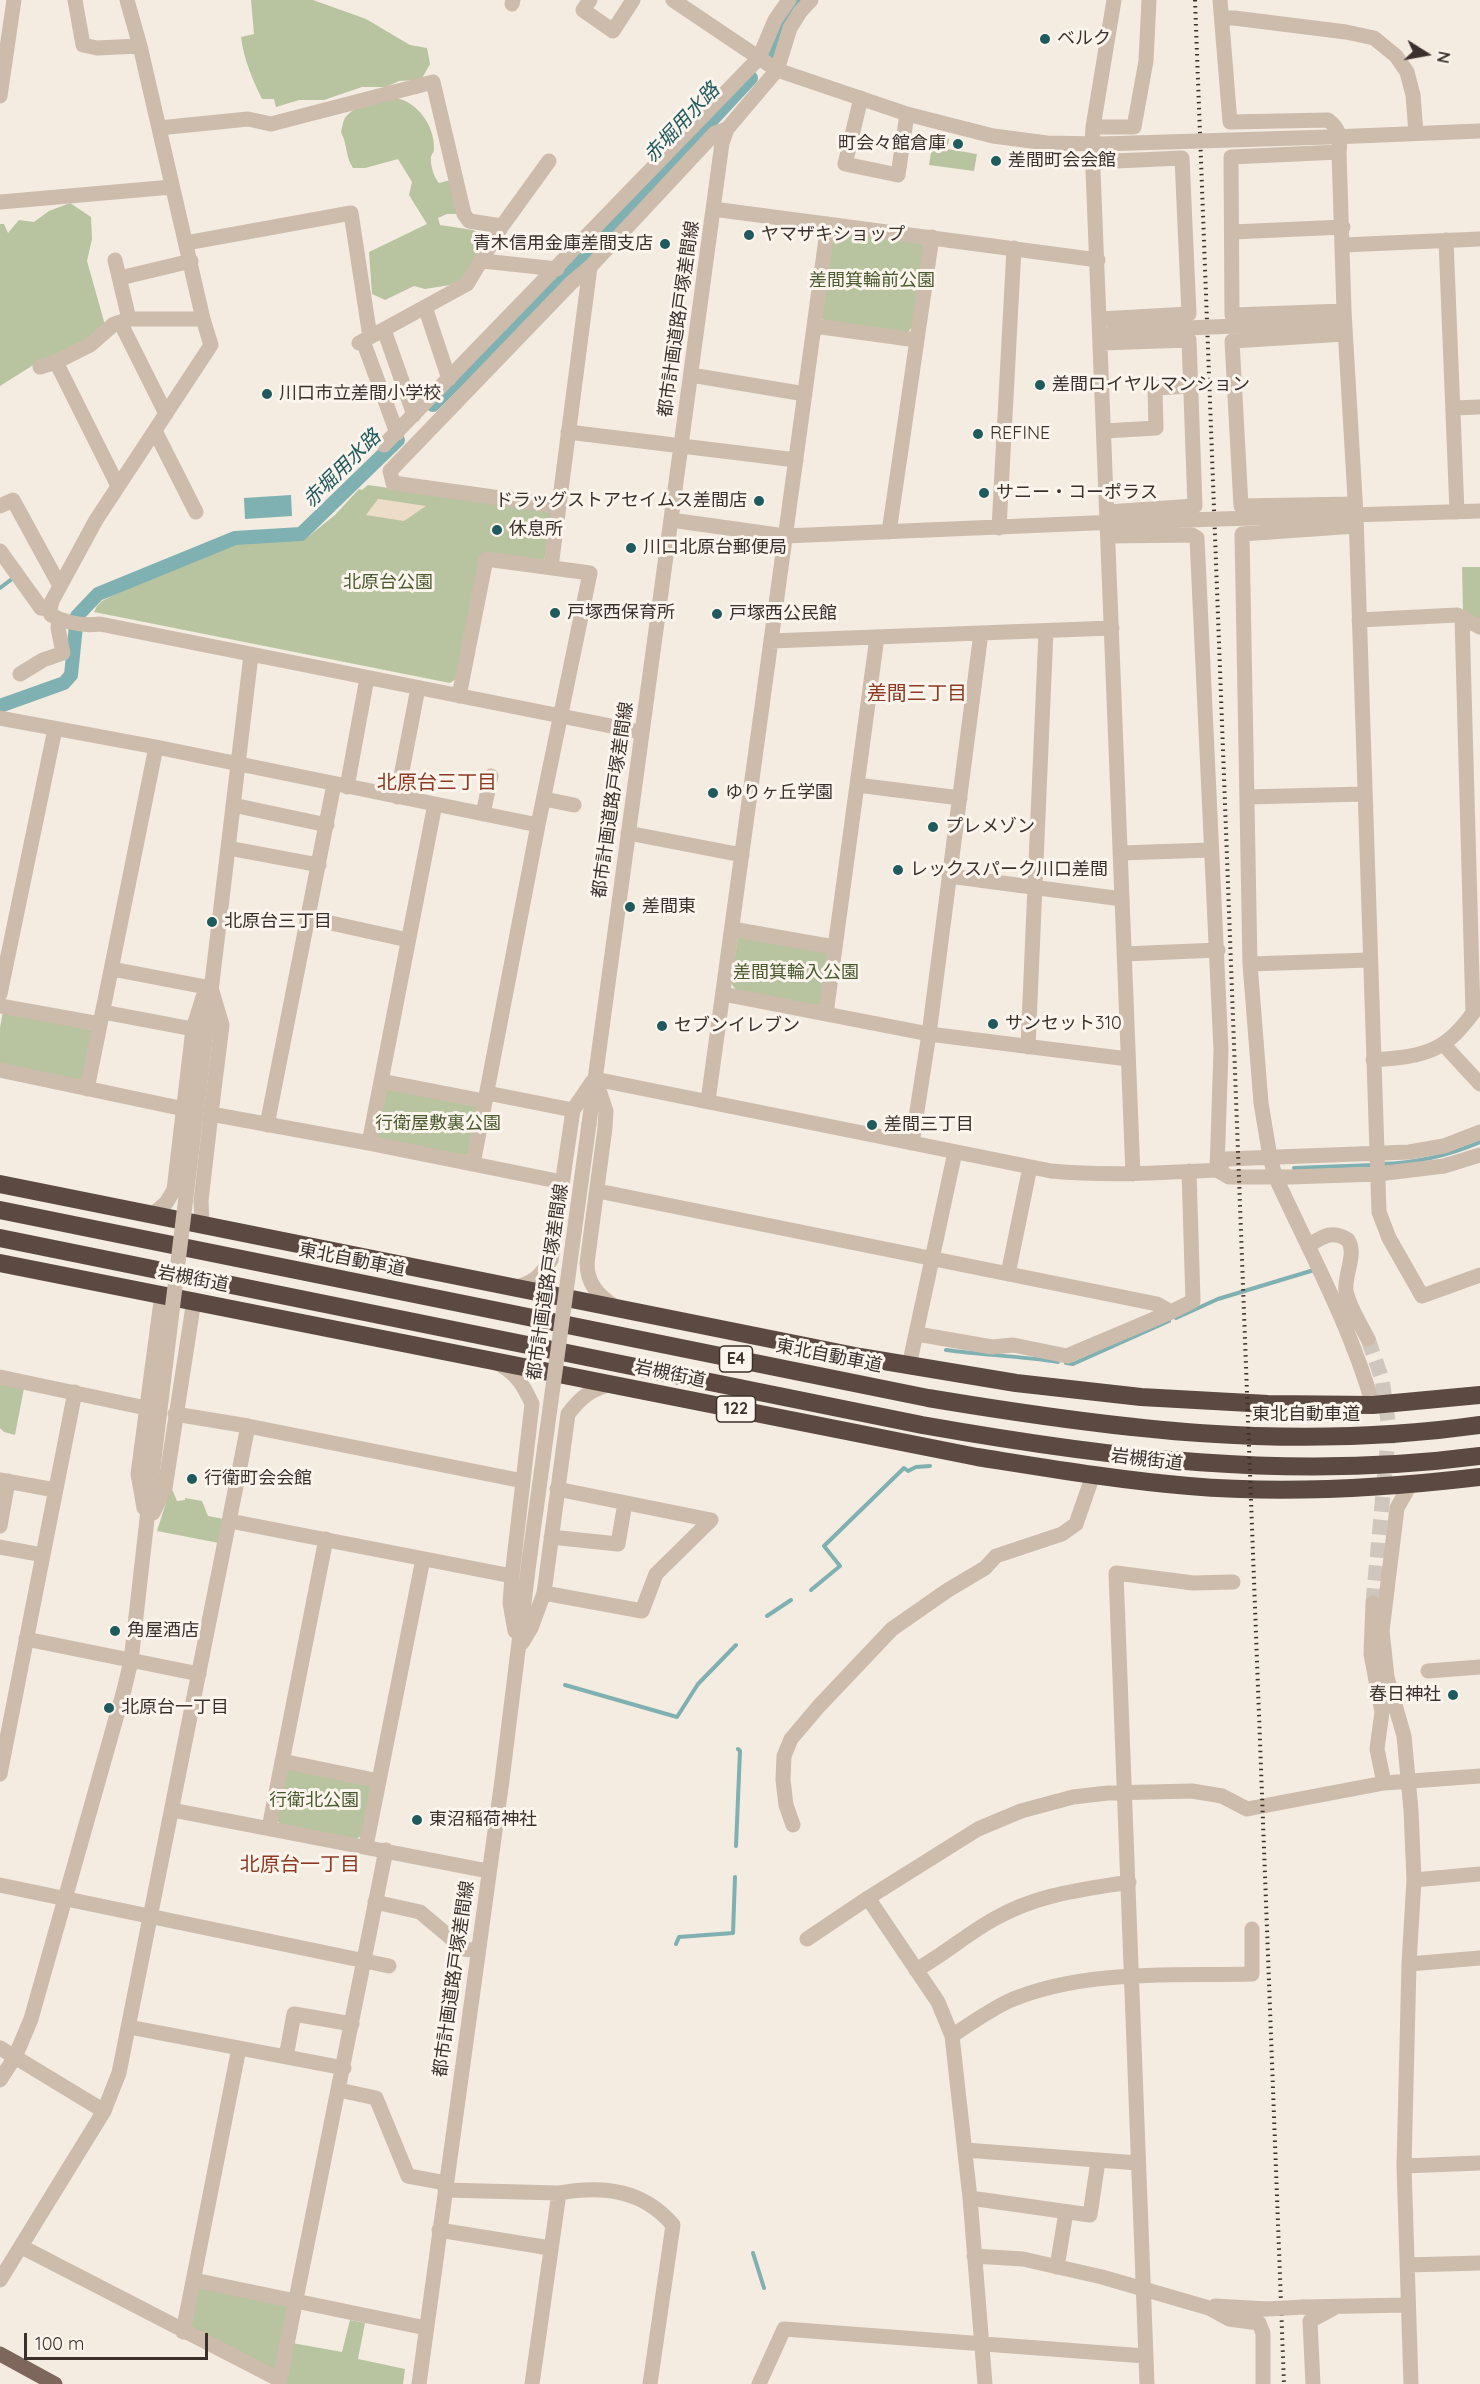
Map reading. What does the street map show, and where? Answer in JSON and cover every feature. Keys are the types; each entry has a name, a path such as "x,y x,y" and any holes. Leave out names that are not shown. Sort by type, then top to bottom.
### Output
{"highway":[{"path":"0,1184 909,1366 1016,1383 1141,1397 1268,1404 1373,1405 1480,1395"},
{"name":"東北自動車道","path":"0,1210 927,1398 1028,1415 1176,1433 1281,1438 1375,1436 1480,1425"},
{"name":"E4","path":"0,1238 922,1425 1047,1446 1124,1457 1226,1465 1378,1464 1480,1456"},
{"name":"岩槻街道","path":"0,1263 977,1457 1093,1475 1212,1487 1276,1489 1410,1485 1480,1477"}],"main road":[{"path":"0,2354 55,2384"}],"street":[{"path":"0,96 5,20 14,0"},
{"path":"75,0 83,45 97,48 140,45"},
{"path":"20,674 43,660 63,653 58,628 60,586 96,520 211,345 128,0"},
{"path":"590,0 583,10 613,30 633,0"},
{"path":"673,0 777,70 908,114 993,136 1047,143 1096,144 1480,131"},
{"path":"384,445 759,58 775,20 789,0"},
{"path":"777,70 790,28 811,0"},
{"path":"1114,0 1093,127 1096,144 1093,162 1104,331 1104,431 1112,523 1112,628 1133,1174"},
{"path":"1093,127 1134,127 1146,61 1149,0"},
{"path":"1220,0 1230,122 1328,120 1334,125 1339,152 1343,245 1342,322 1356,515 1379,1212 1389,1238 1422,1296 1480,1275"},
{"path":"1222,18 1346,32 1374,38 1396,56 1407,72 1413,95 1416,133"},
{"name":"都市計画道路戸塚差間線","path":"519,1578 530,1554 722,143 727,129 777,70"},
{"path":"159,128 248,119 271,124 433,82 464,214 469,220 502,226"},
{"path":"861,98 845,164 898,175 908,114"},
{"path":"558,506 393,483 390,471 571,283 590,267 715,133 727,129"},
{"path":"1339,152 1232,157 1232,315 1342,322"},
{"path":"1093,162 1182,158 1189,314 1104,331"},
{"path":"369,337 467,284 483,261 502,226 549,161"},
{"path":"0,202 172,186"},
{"path":"713,209 1098,260"},
{"path":"186,243 351,213 369,337 397,433"},
{"path":"708,1101 828,224"},
{"path":"1233,232 1342,227"},
{"path":"889,532 932,237"},
{"path":"1343,245 1480,239"},
{"path":"1446,240 1457,512"},
{"path":"999,528 1014,249"},
{"path":"115,260 120,278 125,321 166,414"},
{"path":"120,278 190,261"},
{"path":"483,261 557,269"},
{"path":"551,567 590,267"},
{"path":"424,307 449,379"},
{"path":"40,367 56,362 90,345 114,324 125,321 203,319"},
{"path":"1104,331 1342,322"},
{"path":"1342,322 1232,340 1241,506 1356,515"},
{"path":"814,326 917,340"},
{"path":"1104,331 1189,340 1191,386 1196,506 1112,523"},
{"path":"369,337 414,415"},
{"path":"56,362 118,486"},
{"path":"691,375 805,394"},
{"path":"1104,431 1156,428 1155,388 1191,386"},
{"path":"1453,408 1480,407"},
{"path":"155,431 196,512"},
{"path":"568,432 674,446 681,444 796,460"},
{"path":"0,506 13,500 60,586"},
{"path":"671,520 785,536 1480,511"},
{"path":"1356,515 1242,534 1250,964 1261,1103 1275,1176 1346,1326 1373,1405"},
{"path":"1112,523 1192,535 1197,538 1211,850 1218,950 1221,1050 1217,1170"},
{"path":"0,553 41,608 59,617 641,732"},
{"path":"459,696 486,559 590,573 538,825 473,1164"},
{"path":"1359,620 1456,615 1480,627"},
{"path":"1373,1060 1412,1057 1444,1044 1460,1030 1477,1008 1473,755 1462,617"},
{"path":"771,641 1112,628"},
{"path":"1028,1047 1046,630"},
{"path":"912,1143 929,1034 981,633"},
{"path":"826,1014 877,637"},
{"path":"153,1215 171,1197 174,1190 184,1109 211,988 251,655"},
{"path":"267,1125 327,825 341,786 367,678"},
{"path":"398,797 418,688"},
{"path":"0,718 238,763 538,825"},
{"path":"0,994 2,966 55,729"},
{"path":"87,1089 156,747"},
{"path":"483,814 491,776"},
{"path":"857,785 960,798"},
{"path":"1247,797 1365,795"},
{"path":"544,799 574,805"},
{"path":"369,1143 435,804"},
{"path":"233,805 327,825"},
{"path":"628,833 742,855"},
{"path":"228,848 319,865"},
{"path":"1120,853 1211,850"},
{"path":"949,876 1122,899"},
{"path":"308,918 408,940"},
{"path":"732,929 834,947"},
{"path":"1124,954 1218,950"},
{"path":"1250,964 1370,960"},
{"path":"112,969 211,988"},
{"path":"202,1224 201,1201 222,1025 211,988"},
{"path":"723,994 929,1034 1128,1059"},
{"path":"0,1006 200,1031"},
{"path":"0,2080 15,2057 31,2019 131,1661 200,1031"},
{"path":"1444,1044 1480,1084"},
{"path":"0,1070 184,1109"},
{"path":"595,1079 1030,1167 1085,1174 1217,1170 1229,1177 1378,1174 1444,1166 1480,1155"},
{"path":"514,1288 530,1284 539,1277 551,1260 573,1110 595,1079"},
{"path":"595,1079 606,1111 587,1276 598,1293 618,1309"},
{"path":"381,1081 573,1110"},
{"path":"211,1114 562,1182"},
{"path":"1217,1170 1226,1159 1409,1152 1444,1146 1480,1132"},
{"path":"909,1366 955,1152"},
{"path":"1008,1274 1030,1167"},
{"path":"917,1334 992,1347 1013,1345 1067,1356 1193,1301 1189,1171"},
{"path":"598,1191 1157,1304 1171,1312"},
{"path":"1308,1246 1330,1234 1343,1236 1348,1240 1351,1252 1346,1283 1347,1295 1368,1339"},
{"path":"147,1527 138,1474 162,1294"},
{"path":"147,1527 165,1488 194,1300"},
{"path":"489,1359 510,1370 523,1384 532,1404 523,1481 519,1578 510,1603 518,1648"},
{"path":"0,1377 146,1408"},
{"path":"518,1648 531,1628 544,1593 568,1414 582,1396 596,1388 612,1384"},
{"path":"0,1773 75,1392"},
{"path":"175,1414 248,1426 523,1481"},
{"path":"0,2280 104,2111 119,2073 248,1426"},
{"path":"793,1825 786,1805 783,1780 784,1756 792,1739 819,1706 892,1629 948,1590 985,1568 996,1556 1062,1534 1076,1524 1093,1475"},
{"path":"0,1526 4,1481 56,1490"},
{"path":"1410,1485 1396,1508 1382,1632 1388,1677 1404,1736 1414,1880 1409,1964 1404,2166 1411,2384"},
{"path":"544,1593 642,1611 656,1574 711,1520 557,1489"},
{"path":"551,1537 618,1544 626,1503"},
{"path":"230,1521 519,1578"},
{"path":"269,1828 326,1539"},
{"path":"0,1546 43,1556"},
{"path":"366,1846 423,1559"},
{"path":"1147,2384 1116,1573 1193,1583 1233,1582"},
{"path":"1372,1603 1371,1654 1382,1712 1377,1749 1384,1783"},
{"path":"26,1639 199,1674"},
{"name":"都市計画道路戸塚差間線","path":"418,2384 518,1648"},
{"path":"1428,1671 1480,1667"},
{"path":"282,1761 379,1780"},
{"path":"807,1940 868,1898 978,1829 1046,1803 1073,1797 1125,1793 1209,1792 1246,1809 1384,1783 1480,1776"},
{"path":"172,1810 488,1871"},
{"path":"22,2247 280,2382 386,1850"},
{"path":"1414,1880 1480,1874"},
{"path":"916,1970 1017,1907 1062,1892 1128,1882"},
{"path":"0,1886 389,1966"},
{"path":"868,1898 938,2002 952,2036 970,2198 985,2384"},
{"path":"375,1902 420,1912 464,1949 478,1951"},
{"path":"952,2036 1010,2001 1044,1989 1080,1981 1132,1977 1252,1974 1252,1929"},
{"path":"1409,1964 1480,1958"},
{"path":"286,2057 294,2014 352,2024"},
{"path":"129,2027 344,2068"},
{"path":"0,2048 104,2111"},
{"path":"183,2332 239,2048"},
{"path":"339,2090 376,2098 408,2176 445,2186 559,2193 603,2190 635,2195 660,2210 673,2225 650,2384"},
{"path":"965,2150 1138,2163"},
{"path":"970,2198 1090,2216 1098,2161"},
{"path":"1404,2166 1480,2163"},
{"path":"532,2384 559,2193"},
{"path":"1057,2267 1066,2212"},
{"path":"440,2230 550,2248"},
{"path":"974,2256 1023,2259 1102,2277 1209,2308 1229,2319 1259,2324 1263,2333 1263,2384"},
{"path":"1407,2265 1480,2263"},
{"path":"194,2280 426,2328"},
{"path":"1209,2308 1215,2306 1267,2309 1408,2305"},
{"path":"1313,2384 1310,2322 1338,2306"},
{"path":"759,2384 784,2329 1145,2356"}],"green space":[{"path":"251,0 313,0 366,19 410,45 427,48 430,64 421,80 399,81 386,87 362,87 324,100 299,100 276,107 274,99 262,99 244,53 241,37 254,34"},
{"path":"395,98 411,104 423,116 434,140 431,160 434,174 439,183 451,180 461,214 447,214 438,218 440,225 473,230 484,237 480,255 461,280 450,285 425,289 414,286 385,300 372,294 369,252 427,224 409,195 412,182 398,159 365,168 353,168 341,132 345,118 355,109"},
{"path":"934,135 949,139 947,149 977,154 974,171 929,165"},
{"path":"70,203 91,217 92,239 87,261 105,325 89,340 38,362 0,386 0,224 4,224 8,233 19,220 34,222 49,211"},
{"name":"差間箕輪前公園","path":"838,229 920,241 924,246 913,326 907,333 825,322 819,315 831,234"},
{"name":"北原台公園","path":"368,485 553,512 544,562 482,554 456,679 450,683 94,612 102,601 135,584 235,543 304,540 335,515 359,489 362,490"},
{"path":"1462,567 1480,567 1480,621 1463,610"},
{"name":"差間箕輪入公園","path":"738,936 825,949 830,955 823,1002 817,1007 737,992 731,983"},
{"path":"9,1008 95,1031 86,1077 79,1081 0,1067 0,1028 3,1011"},
{"name":"行衛屋敷裏公園","path":"384,1089 474,1102 477,1109 468,1154 461,1158 381,1143 375,1136"},
{"path":"0,1384 24,1388 15,1435 4,1432 0,1428"},
{"path":"171,1487 177,1501 185,1500 185,1498 202,1501 208,1516 224,1519 219,1543 157,1531"},
{"name":"行衛北公園","path":"286,1767 373,1786 363,1835 354,1840 282,1827 276,1819"},
{"path":"202,2287 285,2303 289,2309 278,2369 268,2370 195,2333 191,2324 197,2289"},
{"path":"350,2320 365,2323 358,2359 405,2369 403,2384 284,2384 292,2343 342,2352"}],"shaded area":[{"path":"378,499 426,506 404,521 366,515"}],"water":[{"path":"291,495 292,516 245,519 244,498"}],"waterway":[{"name":"赤堀用水路","path":"770,55 782,23 799,0"},
{"name":"赤堀用水路","path":"433,405 633,205 751,78"},
{"name":"赤堀用水路","path":"0,706 64,683 71,675 77,616 98,594 235,538 301,534 398,440"},
{"path":"0,588 12,579"},
{"path":"1381,1164 1432,1158 1480,1142"},
{"path":"1294,1168 1374,1165"},
{"path":"1176,1318 1218,1299 1314,1270"},
{"path":"1066,1363 1073,1364 1169,1321"},
{"path":"946,1350 1058,1362"},
{"path":"811,1590 840,1566 824,1546 904,1468 908,1471 916,1467 930,1466"},
{"path":"767,1616 791,1600"},
{"path":"565,1685 677,1717 698,1684 736,1645"},
{"path":"736,1846 740,1751 738,1749"},
{"path":"676,1944 679,1937 733,1933 735,1877"},
{"path":"753,2253 764,2288"}],"tunnel":[{"path":"1368,1339 1382,1379 1389,1428 1373,1603"}],"railway":[{"path":"1195,0 1284,2384"}],"place":[{"name":"ベルク","path":"1045,39"},
{"name":"町会々館倉庫","path":"958,144"},
{"name":"差間町会会館","path":"996,161"},
{"name":"ヤマザキショップ","path":"749,235"},
{"name":"青木信用金庫差間支店","path":"665,244"},
{"name":"差間ロイヤルマンション","path":"1040,385"},
{"name":"川口市立差間小学校","path":"267,394"},
{"name":"REFINE","path":"978,434"},
{"name":"サニー・コーポラス","path":"984,493"},
{"name":"ドラッグストアセイムス差間店","path":"759,501"},
{"name":"休息所","path":"497,530"},
{"name":"川口北原台郵便局","path":"631,548"},
{"name":"戸塚西保育所","path":"555,613"},
{"name":"戸塚西公民館","path":"717,614"},
{"name":"ゆりヶ丘学園","path":"713,793"},
{"name":"プレメゾン","path":"933,827"},
{"name":"レックスパーク川口差間","path":"898,870"},
{"name":"差間東","path":"630,907"},
{"name":"北原台三丁目","path":"212,922"},
{"name":"サンセット310","path":"993,1024"},
{"name":"セブンイレブン","path":"662,1026"},
{"name":"差間三丁目","path":"872,1125"},
{"name":"行衛町会会館","path":"192,1479"},
{"name":"角屋酒店","path":"115,1631"},
{"name":"春日神社","path":"1453,1695"},
{"name":"北原台一丁目","path":"109,1708"},
{"name":"東沼稲荷神社","path":"417,1820"}],"district":[{"name":"差間三丁目","path":"917,694"},
{"name":"北原台三丁目","path":"437,783"},
{"name":"北原台一丁目","path":"300,1865"}]}
